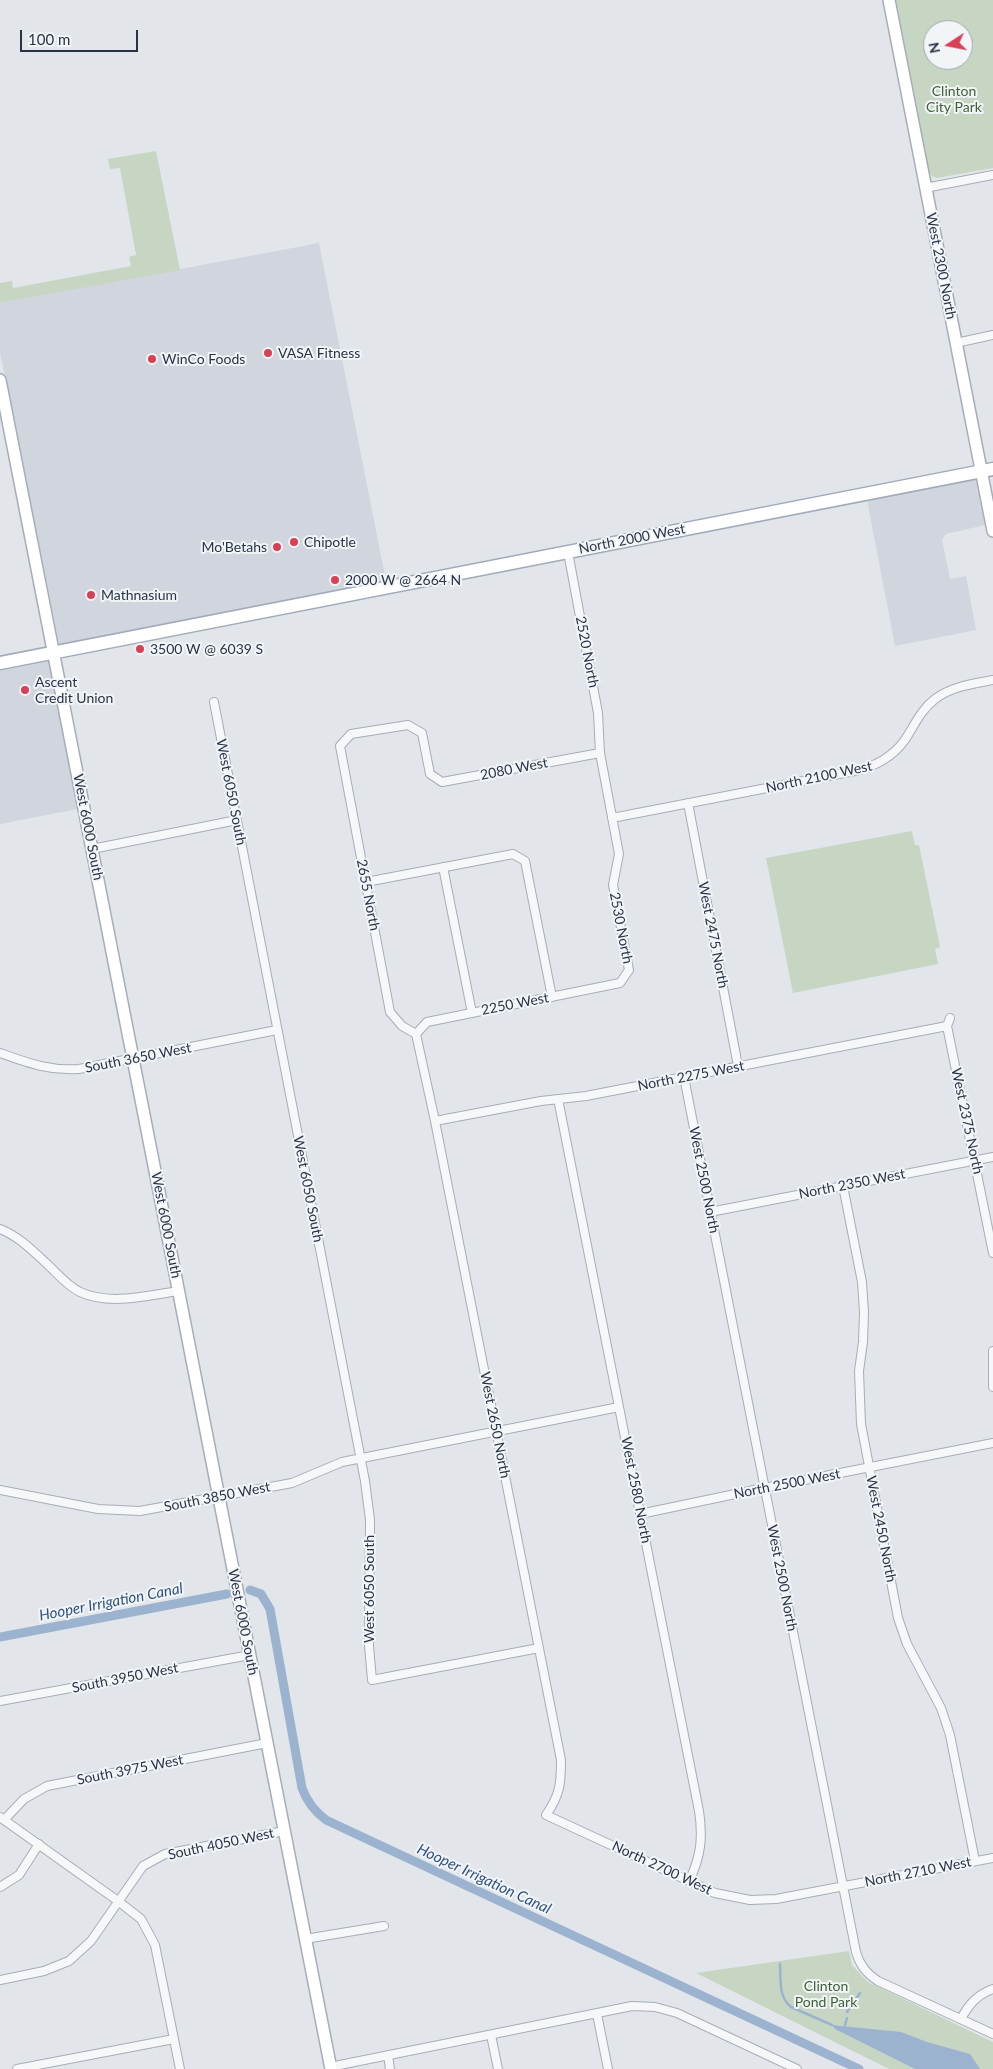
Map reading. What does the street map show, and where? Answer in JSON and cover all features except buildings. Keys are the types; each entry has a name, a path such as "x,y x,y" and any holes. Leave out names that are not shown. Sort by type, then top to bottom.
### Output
{"main road":[{"name":"North 2000 West","path":"0,663 987,470"}],"street":[{"name":"West 2300 North","path":"889,0 956,343 987,470 993,531"},
{"path":"925,188 993,175"},
{"path":"956,343 993,335"},
{"name":"West 6000 South","path":"0,380 330,2068"},
{"name":"2520 North","path":"568,552 598,713 600,753"},
{"name":"North 2100 West","path":"612,818 860,770 875,765 889,758 901,746 916,721 935,699 947,691 962,686 993,680"},
{"name":"West 6050 South","path":"214,702 360,1458 370,1520 368,1621 372,1680 539,1648"},
{"name":"2655 North","path":"416,1034 402,1026 390,1012 340,746 351,734 408,725 422,733 430,774"},
{"name":"2080 West","path":"430,774 442,782 600,753"},
{"name":"2530 North","path":"600,753 619,854 613,885 629,970 620,983"},
{"name":"West 2475 North","path":"688,803 738,1066"},
{"path":"92,849 237,820"},
{"path":"366,882 513,854 525,861 552,997"},
{"path":"443,867 472,1013"},
{"name":"2250 West","path":"416,1034 427,1022 620,983"},
{"name":"North 2275 West","path":"435,1121 558,1099 586,1096 948,1022"},
{"name":"West 2375 North","path":"948,1022 993,1253"},
{"name":"South 3650 West","path":"0,1053 38,1066 58,1070 79,1070 277,1030"},
{"name":"West 2650 North","path":"416,1034 435,1121 561,1760 561,1781 556,1800 546,1814"},
{"name":"West 2500 North","path":"684,1077 860,1965 868,1975 993,2034"},
{"name":"West 2580 North","path":"558,1099 702,1830 701,1849 690,1881"},
{"name":"North 2350 West","path":"710,1212 993,1157"},
{"name":"West 2450 North","path":"843,1186 862,1282 863,1342 858,1397 861,1424 898,1618 907,1644 941,1708 950,1735 975,1861"},
{"path":"0,1229 23,1242 64,1280 80,1292 104,1298 132,1298 178,1291"},
{"path":"993,1352 993,1387"},
{"name":"South 3850 West","path":"0,1490 98,1509 140,1511 219,1498 292,1483 334,1464 360,1458 619,1408"},
{"name":"North 2500 West","path":"640,1514 993,1443"},
{"name":"South 3950 West","path":"0,1701 250,1655"},
{"name":"South 3975 West","path":"2,1818 24,1799 47,1786 267,1742"},
{"name":"North 2700 West","path":"546,1814 715,1893 750,1900 776,1898 843,1886"},
{"path":"2,1818 118,1901 141,1920 155,1944 180,2069"},
{"name":"South 4050 West","path":"0,1980 44,1971 69,1961 91,1941 143,1866 165,1854 284,1831"},
{"path":"0,1887 19,1876 39,1844"},
{"name":"North 2710 West","path":"843,1886 993,1858"},
{"path":"305,1939 384,1926"},
{"path":"961,2019 970,2002 993,1989"},
{"path":"330,2068 632,2006 655,2007 670,2011 797,2069"},
{"path":"597,2014 608,2069"},
{"path":"491,2034 498,2069"},
{"path":"18,2069 174,2039"},
{"path":"388,2055 390,2069"}],"shaded area":[{"path":"319,243 386,581 59,644 0,352 0,303"},
{"path":"976,479 985,525 946,534 942,539 950,579 966,576 976,630 895,646 867,500"},
{"path":"52,658 78,809 0,824 0,668"}],"green space":[{"name":"Clinton City Park","path":"896,0 993,0 993,168 937,178 929,172"},
{"path":"156,151 180,270 0,303 0,283 12,281 13,288 131,266 129,257 136,255 120,168 110,169 108,159"},
{"path":"912,831 915,845 919,845 940,947 935,949 938,964 793,993 766,858"},
{"name":"Clinton Pond Park","path":"849,1951 852,1965 868,1982 993,2042 993,2069 889,2069 696,1973"}],"water":[{"path":"832,2025 901,2032 927,2042 970,2054 980,2069 915,2069 835,2029"}],"waterway":[{"name":"Hooper Irrigation Canal","path":"250,1590 261,1594 270,1609 302,1788 311,1806 326,1820 859,2069"},
{"name":"Hooper Irrigation Canal","path":"0,1637 227,1594"},
{"path":"780,1964 782,1993 787,2003 791,2007 832,2025"},
{"path":"847,2012 860,1993"},
{"path":"845,2025 847,2018"}],"place":[{"name":"VASA Fitness","path":"268,353"},
{"name":"WinCo Foods","path":"152,359"},
{"name":"Chipotle","path":"294,542"},
{"name":"Mo'Betahs","path":"277,547"},
{"name":"2000 W @ 2664 N","path":"335,580"},
{"name":"Mathnasium","path":"91,595"},
{"name":"3500 W @ 6039 S","path":"140,649"},
{"name":"Ascent Credit Union","path":"25,690"}]}
